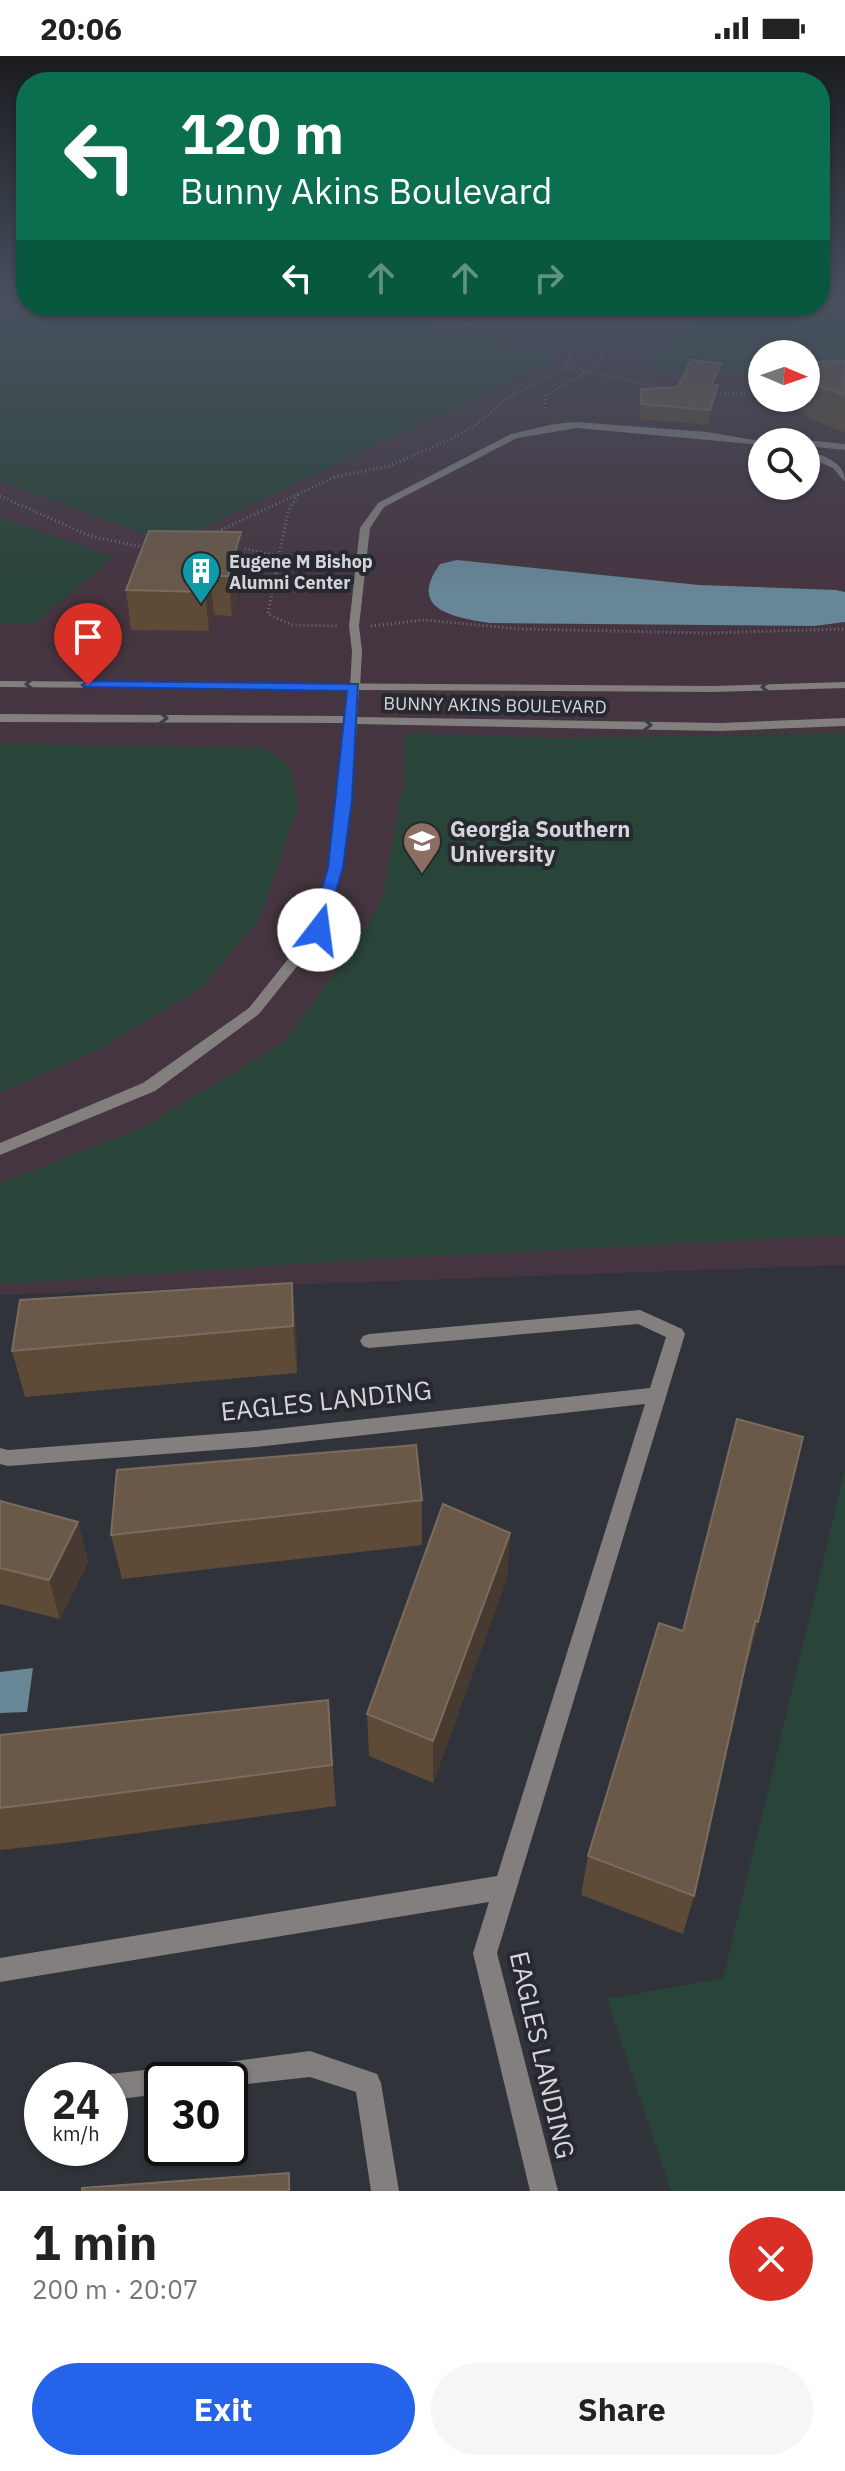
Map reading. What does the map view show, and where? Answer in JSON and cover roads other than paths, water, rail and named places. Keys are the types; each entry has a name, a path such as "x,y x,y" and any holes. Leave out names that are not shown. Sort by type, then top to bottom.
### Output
{"street":[{"path":"0,1149 149,1087 254,1011 319,930 335,867 351,721 357,651 354,626 365,528 381,505 514,436 554,427 607,427 748,441"},
{"path":"820,444 845,447"},
{"path":"820,459 836,466 844,474"},
{"name":"BUNNY AKINS BOULEVARD","path":"0,684 713,689 845,685"},
{"name":"BUNNY AKINS BOULEVARD","path":"0,718 721,727 845,722"},
{"name":"EAGLES LANDING","path":"369,1341 640,1317 676,1334 485,1953 544,2191"},
{"name":"EAGLES LANDING","path":"0,1456 8,1458 256,1439 658,1395"},
{"path":"0,1970 505,1887"},
{"path":"248,2071 310,2064 368,2083 385,2191"}],"water":[{"path":"457,560 699,585 836,590 845,592 845,622 814,626 489,623 449,614 432,601 429,592 431,579 440,564"},
{"path":"33,1668 27,1712 0,1713 0,1672"}],"place":[{"name":"Eugene M Bishop Alumni Center","path":"201,605"},
{"name":"Georgia Southern University","path":"422,875"}]}
